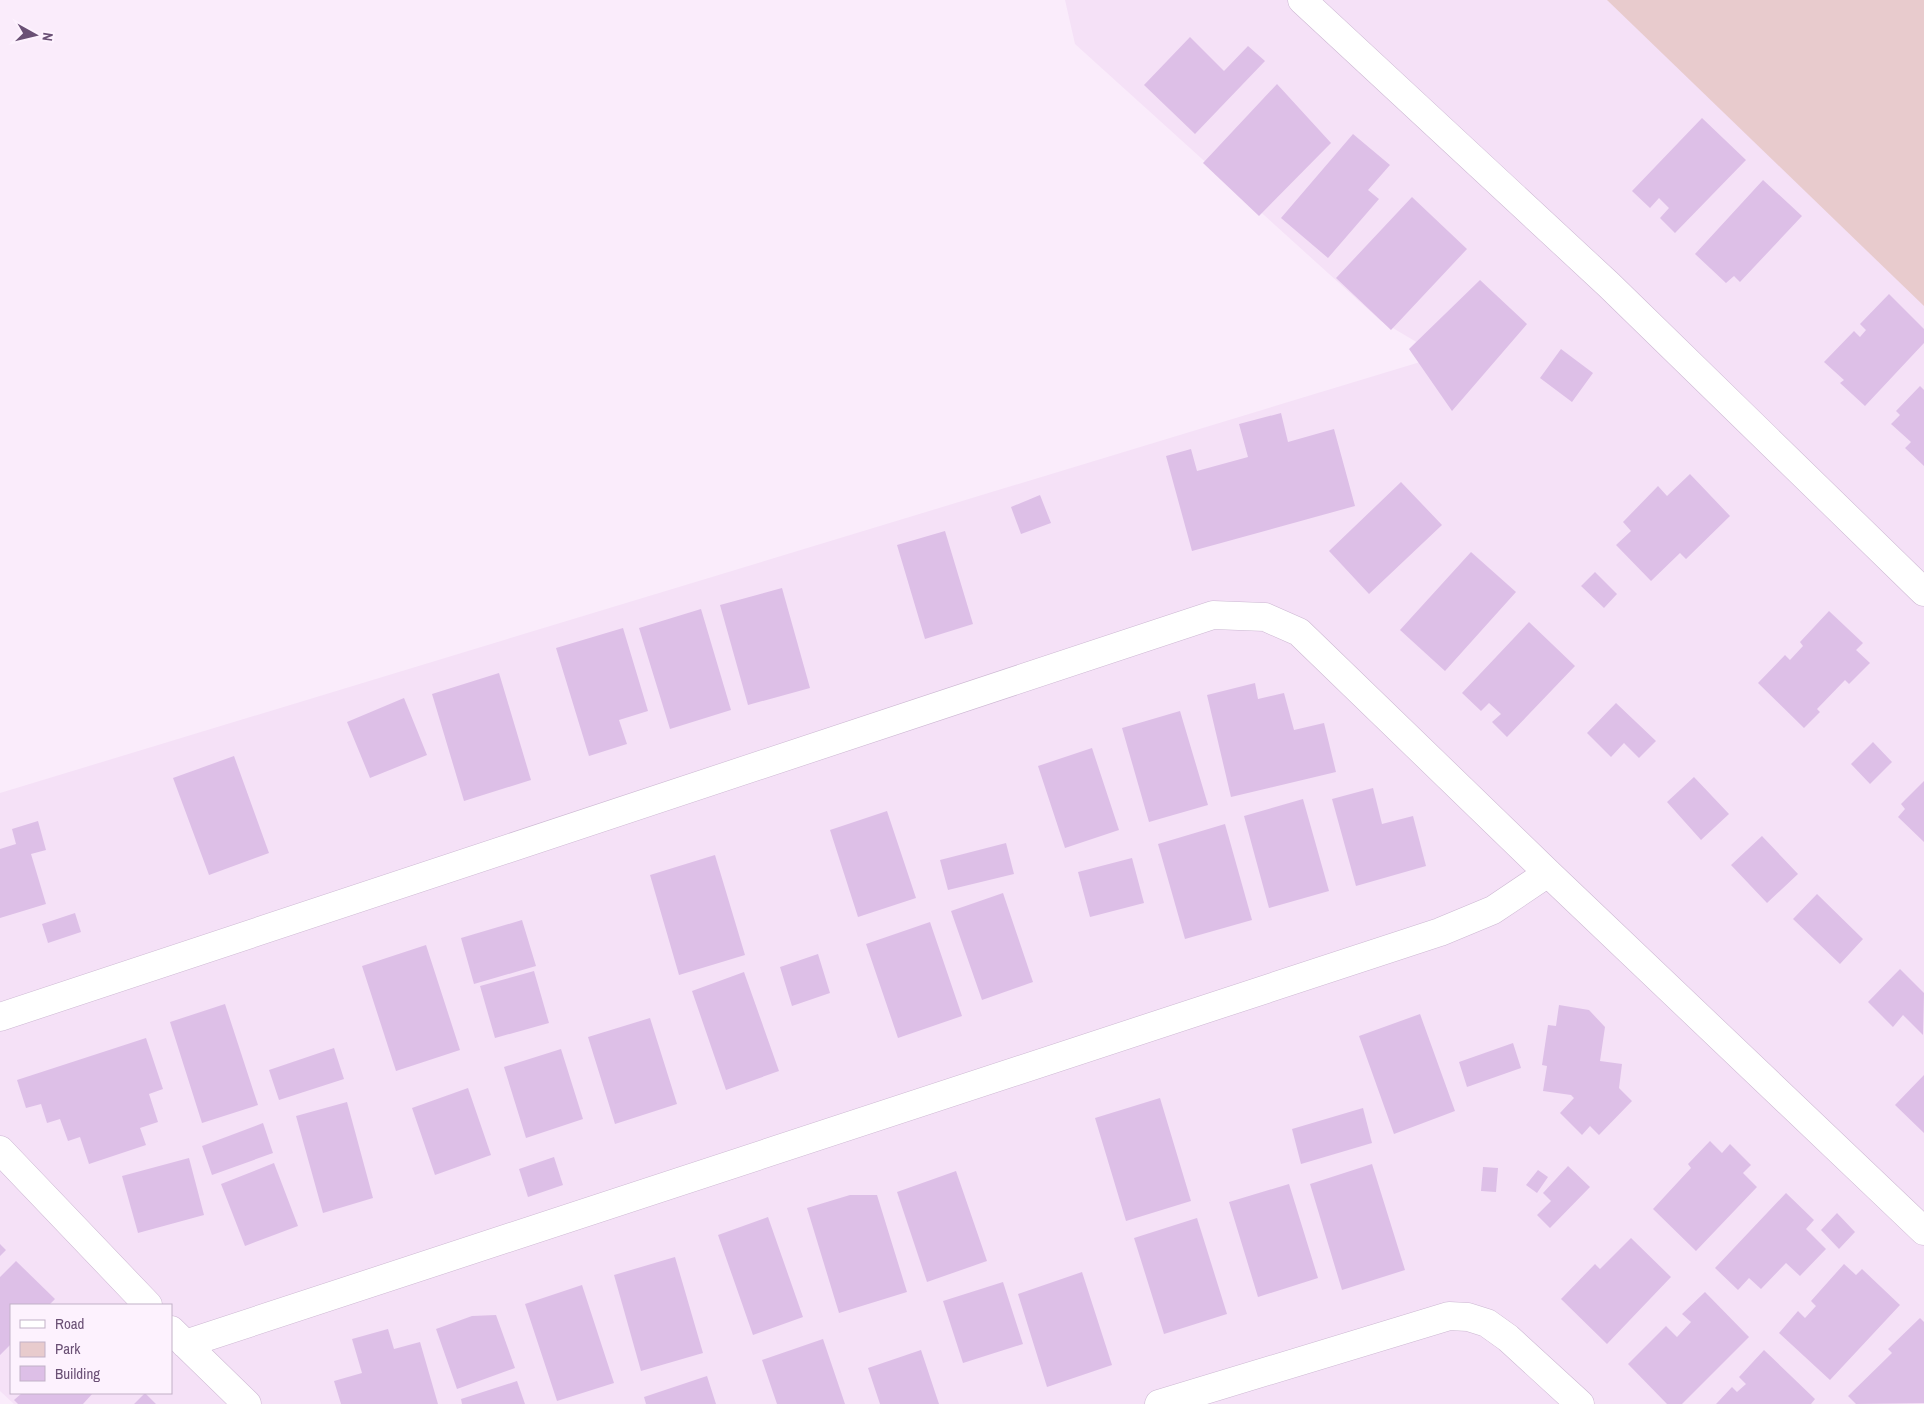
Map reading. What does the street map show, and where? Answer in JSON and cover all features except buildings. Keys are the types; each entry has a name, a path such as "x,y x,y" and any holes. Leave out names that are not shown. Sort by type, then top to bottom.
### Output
{"street":[{"path":"1302,0 1608,284 1924,592"},
{"path":"0,1017 1213,615 1265,617 1299,632 1548,873 1924,1231"},
{"path":"247,1404 178,1337 1440,932 1493,910 1548,873"},
{"path":"0,1150 147,1304"},
{"path":"1159,1404 1449,1316 1468,1317 1487,1323 1508,1338 1580,1404"}],"shaded area":[{"path":"1065,0 1924,0 1924,1404 14,1404 0,1391 0,793 1440,356 1381,321 1075,44"}],"green space":[{"path":"1607,0 1924,0 1924,306"}]}
